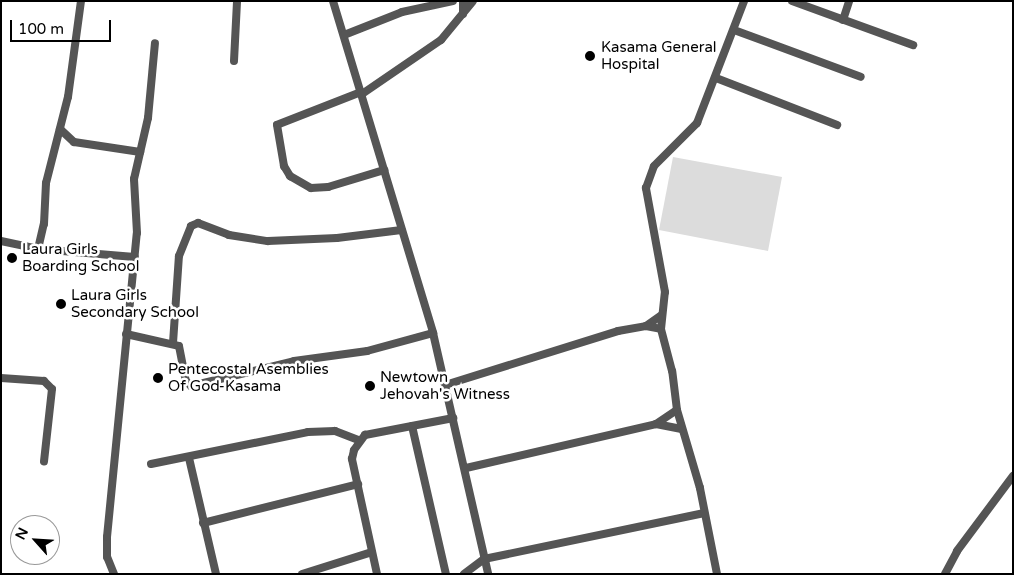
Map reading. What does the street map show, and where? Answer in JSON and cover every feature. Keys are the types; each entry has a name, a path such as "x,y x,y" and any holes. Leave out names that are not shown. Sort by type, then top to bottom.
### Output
{"street":[{"path":"38,249 44,224 46,183 60,129 81,1"},
{"path":"234,61 237,1"},
{"path":"333,1 433,333 466,468 488,574"},
{"path":"344,35 402,12 453,1"},
{"path":"463,1 463,14"},
{"path":"384,170 328,187 311,188 290,176 284,166 277,125 361,93 441,40 473,1"},
{"path":"717,574 696,470 677,410 672,371 661,329 665,302 663,275 646,188 660,158 692,130 716,78 744,1"},
{"path":"792,1 913,45"},
{"path":"842,20 849,1"},
{"path":"734,30 861,77"},
{"path":"114,574 107,557 107,537 135,257 134,179 148,118 155,43"},
{"path":"716,78 837,124"},
{"path":"60,129 74,142 140,152"},
{"path":"173,343 179,256 191,226 198,222 229,235 268,241 402,230"},
{"path":"1,241 38,249 135,257"},
{"path":"646,326 662,315"},
{"path":"445,385 618,331 646,326 661,329"},
{"path":"126,334 173,343 182,350 186,381 191,386 294,361 367,351 433,333"},
{"path":"1,378 44,381 52,389 44,462"},
{"path":"466,468 656,424 677,410"},
{"path":"377,574 352,459 358,440 365,435 453,418"},
{"path":"656,424 682,429"},
{"path":"412,426 446,574"},
{"path":"151,464 189,458 278,436 308,432 335,431 358,440"},
{"path":"189,458 216,574"},
{"path":"945,574 958,551 1013,476"},
{"path":"204,522 358,484"},
{"path":"464,574 484,559 704,513"},
{"path":"302,574 372,552"}],"shaded area":[{"path":"673,157 782,177 768,251 659,230"}],"place":[{"name":"Kasama General Hospital","path":"590,56"},
{"name":"Laura Girls Boarding School","path":"12,258"},
{"name":"Laura Girls Secondary School","path":"61,304"},
{"name":"Pentecostal Asemblies Of God-Kasama","path":"158,378"},
{"name":"Newtown Jehovah's Witness","path":"370,386"}]}
